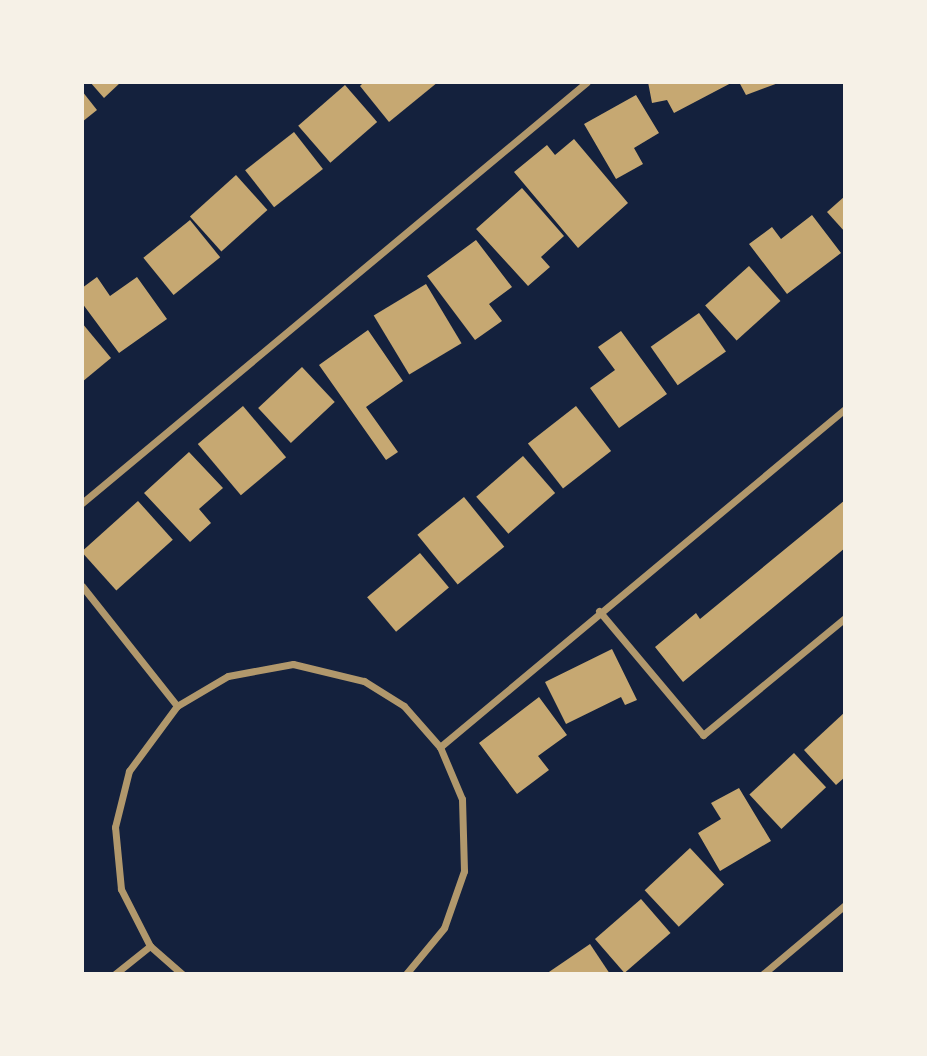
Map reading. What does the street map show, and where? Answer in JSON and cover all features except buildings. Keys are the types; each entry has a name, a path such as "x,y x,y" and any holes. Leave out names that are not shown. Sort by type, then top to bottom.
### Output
{"street":[{"path":"82,503 587,82"},
{"path":"440,747 599,611 845,409"},
{"path":"82,586 177,706"},
{"path":"599,611 703,736 845,618"},
{"path":"182,974 150,946 121,889 115,827 129,771 177,706 228,677 293,664 364,681 404,706 440,747 462,799 464,871 444,928 406,974"},
{"path":"763,974 845,905"},
{"path":"115,974 150,946"}]}
